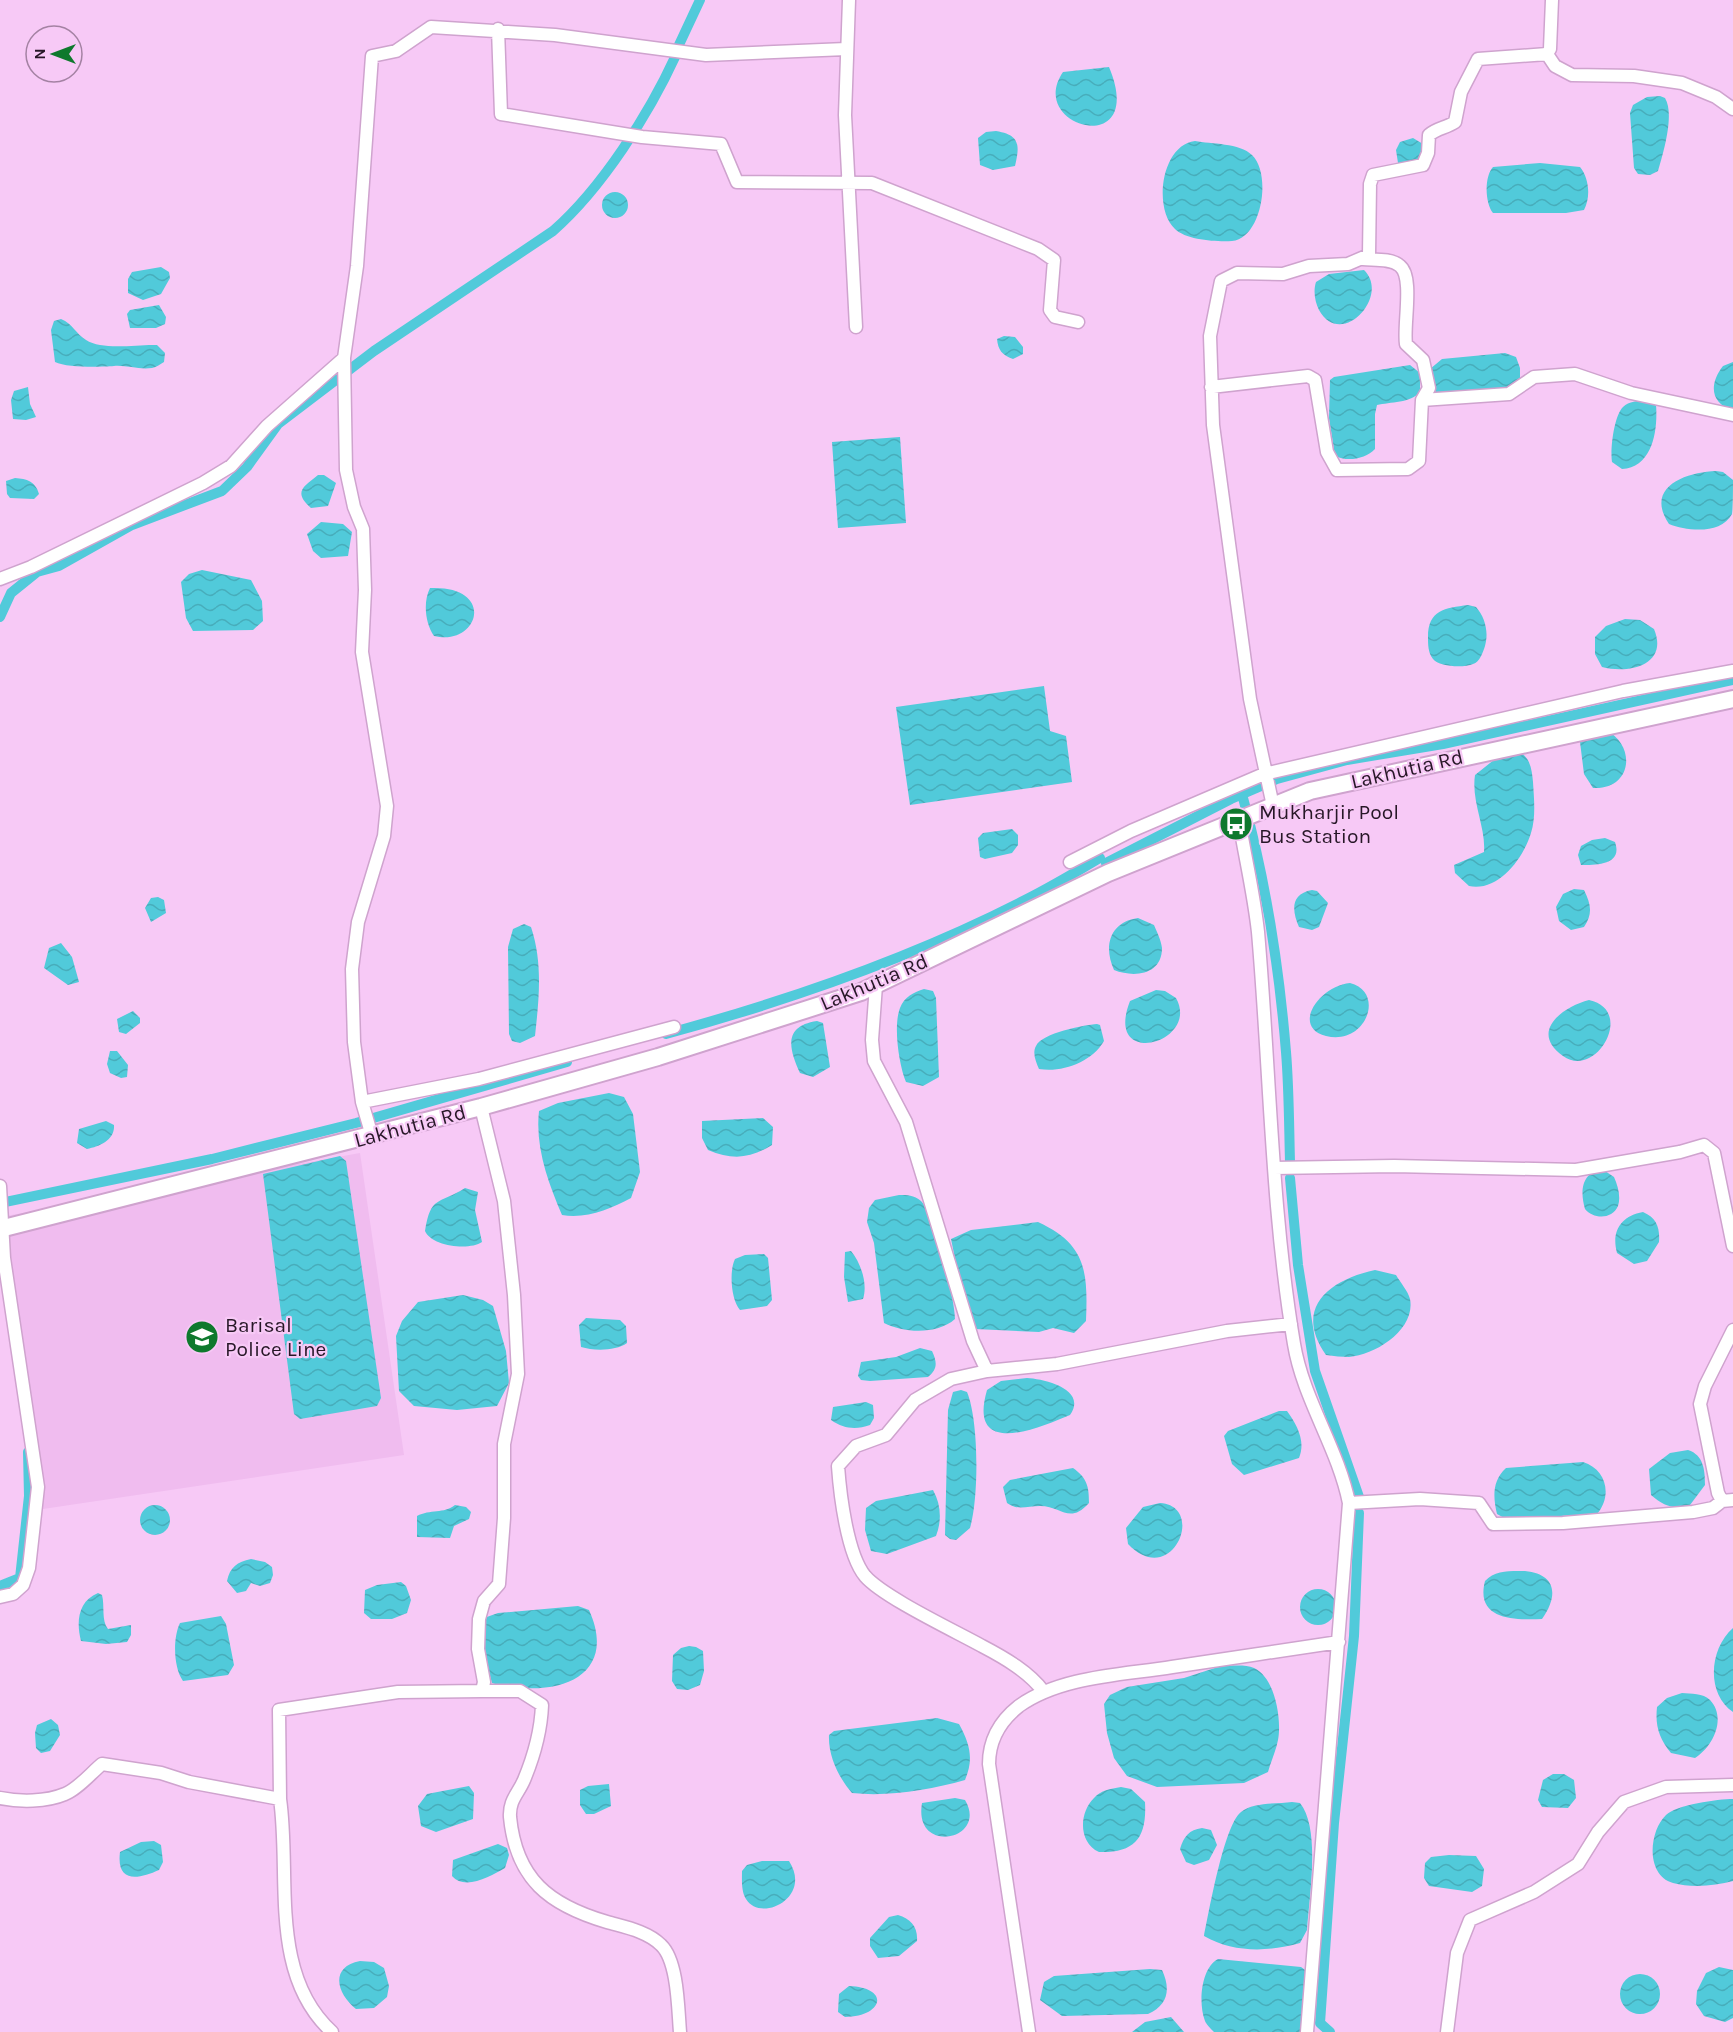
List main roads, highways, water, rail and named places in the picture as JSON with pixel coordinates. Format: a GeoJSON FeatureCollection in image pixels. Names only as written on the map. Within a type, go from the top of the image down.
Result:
{"type":"FeatureCollection","features":[{"type":"Feature","properties":{"kind":"water"},"geometry":{"type":"Polygon","coordinates":[[[1109,67],[1117,96],[1113,115],[1102,124],[1086,125],[1071,120],[1060,108],[1056,92],[1063,72],[1109,67]]]}},
{"type":"Feature","properties":{"kind":"water"},"geometry":{"type":"Polygon","coordinates":[[[1647,97],[1665,98],[1669,114],[1660,164],[1658,171],[1650,175],[1638,174],[1634,168],[1630,113],[1633,105],[1647,97]]]}},
{"type":"Feature","properties":{"kind":"water"},"geometry":{"type":"Polygon","coordinates":[[[996,131],[1014,138],[1018,147],[1015,166],[993,170],[980,165],[978,138],[986,132],[996,131]]]}},
{"type":"Feature","properties":{"kind":"water"},"geometry":{"type":"Polygon","coordinates":[[[1413,138],[1423,144],[1421,161],[1402,166],[1398,163],[1396,150],[1400,142],[1413,138]]]}},
{"type":"Feature","properties":{"kind":"water"},"geometry":{"type":"Polygon","coordinates":[[[1195,141],[1240,148],[1252,155],[1258,164],[1262,176],[1261,204],[1251,229],[1242,237],[1232,241],[1194,238],[1180,233],[1168,220],[1163,193],[1168,165],[1183,145],[1195,141]]]}},
{"type":"Feature","properties":{"kind":"water"},"geometry":{"type":"Polygon","coordinates":[[[1540,163],[1580,167],[1588,188],[1588,199],[1584,210],[1566,213],[1493,213],[1488,203],[1487,190],[1488,177],[1493,167],[1540,163]]]}},
{"type":"Feature","properties":{"kind":"water"},"geometry":{"type":"Polygon","coordinates":[[[615,192],[624,196],[628,205],[624,214],[615,218],[606,214],[602,205],[606,196],[615,192]]]}},
{"type":"Feature","properties":{"kind":"water"},"geometry":{"type":"Polygon","coordinates":[[[161,267],[169,272],[170,278],[161,294],[143,300],[128,293],[128,279],[132,272],[161,267]]]}},
{"type":"Feature","properties":{"kind":"water"},"geometry":{"type":"Polygon","coordinates":[[[1364,270],[1371,281],[1371,293],[1360,315],[1350,322],[1339,324],[1328,321],[1316,304],[1316,282],[1329,274],[1364,270]]]}},
{"type":"Feature","properties":{"kind":"water"},"geometry":{"type":"Polygon","coordinates":[[[159,305],[166,317],[165,324],[156,328],[130,328],[127,314],[130,310],[159,305]]]}},
{"type":"Feature","properties":{"kind":"water"},"geometry":{"type":"Polygon","coordinates":[[[61,319],[83,338],[93,343],[111,346],[157,345],[165,353],[164,362],[147,368],[76,366],[55,362],[51,330],[54,321],[61,319]]]}},
{"type":"Feature","properties":{"kind":"water"},"geometry":{"type":"Polygon","coordinates":[[[1004,336],[1015,337],[1023,347],[1023,354],[1013,359],[1003,354],[997,339],[1004,336]]]}},
{"type":"Feature","properties":{"kind":"water"},"geometry":{"type":"Polygon","coordinates":[[[1505,353],[1516,357],[1520,368],[1520,382],[1513,390],[1437,395],[1433,390],[1430,369],[1442,359],[1505,353]]]}},
{"type":"Feature","properties":{"kind":"water"},"geometry":{"type":"Polygon","coordinates":[[[1733,362],[1733,411],[1725,408],[1716,398],[1714,386],[1723,366],[1733,362]]]}},
{"type":"Feature","properties":{"kind":"water"},"geometry":{"type":"Polygon","coordinates":[[[1410,365],[1420,373],[1420,392],[1406,400],[1377,405],[1375,449],[1367,455],[1356,458],[1345,459],[1335,456],[1329,418],[1330,380],[1334,377],[1410,365]]]}},
{"type":"Feature","properties":{"kind":"water"},"geometry":{"type":"Polygon","coordinates":[[[28,387],[30,404],[36,417],[26,420],[13,419],[11,400],[14,391],[28,387]]]}},
{"type":"Feature","properties":{"kind":"water"},"geometry":{"type":"Polygon","coordinates":[[[1646,400],[1656,404],[1656,425],[1651,445],[1641,462],[1622,469],[1612,462],[1612,441],[1617,418],[1625,405],[1646,400]]]}},
{"type":"Feature","properties":{"kind":"water"},"geometry":{"type":"Polygon","coordinates":[[[900,437],[906,523],[838,528],[832,442],[900,437]]]}},
{"type":"Feature","properties":{"kind":"water"},"geometry":{"type":"Polygon","coordinates":[[[1716,471],[1723,472],[1733,480],[1732,514],[1727,521],[1703,530],[1669,524],[1663,511],[1662,500],[1665,491],[1681,478],[1716,471]]]}},
{"type":"Feature","properties":{"kind":"water"},"geometry":{"type":"Polygon","coordinates":[[[318,475],[324,475],[336,483],[328,506],[311,508],[301,494],[304,486],[318,475]]]}},
{"type":"Feature","properties":{"kind":"water"},"geometry":{"type":"Polygon","coordinates":[[[15,478],[30,482],[39,494],[34,499],[10,498],[7,494],[6,481],[15,478]]]}},
{"type":"Feature","properties":{"kind":"water"},"geometry":{"type":"Polygon","coordinates":[[[321,522],[343,524],[352,532],[348,556],[321,558],[313,551],[307,534],[321,522]]]}},
{"type":"Feature","properties":{"kind":"water"},"geometry":{"type":"Polygon","coordinates":[[[202,570],[251,580],[262,601],[263,621],[253,630],[193,631],[186,618],[181,582],[189,574],[202,570]]]}},
{"type":"Feature","properties":{"kind":"water"},"geometry":{"type":"Polygon","coordinates":[[[430,588],[451,590],[465,596],[473,605],[474,615],[470,625],[462,633],[449,637],[434,636],[426,612],[426,600],[430,588]]]}},
{"type":"Feature","properties":{"kind":"water"},"geometry":{"type":"Polygon","coordinates":[[[1468,605],[1476,607],[1485,625],[1487,635],[1481,656],[1475,663],[1464,666],[1436,662],[1431,657],[1429,648],[1428,637],[1431,621],[1445,609],[1468,605]]]}},
{"type":"Feature","properties":{"kind":"water"},"geometry":{"type":"Polygon","coordinates":[[[1625,619],[1640,620],[1654,629],[1657,641],[1656,651],[1651,659],[1634,668],[1602,667],[1595,654],[1595,637],[1606,626],[1625,619]]]}},
{"type":"Feature","properties":{"kind":"water"},"geometry":{"type":"Polygon","coordinates":[[[1044,686],[1050,731],[1066,736],[1072,782],[910,805],[896,707],[1044,686]]]}},
{"type":"Feature","properties":{"kind":"water"},"geometry":{"type":"Polygon","coordinates":[[[1606,730],[1623,746],[1626,766],[1616,782],[1606,787],[1593,788],[1584,774],[1580,742],[1585,737],[1606,730]]]}},
{"type":"Feature","properties":{"kind":"water"},"geometry":{"type":"Polygon","coordinates":[[[1521,753],[1529,762],[1533,782],[1534,821],[1531,833],[1522,853],[1508,872],[1490,884],[1480,887],[1469,886],[1455,873],[1454,865],[1484,852],[1483,833],[1475,795],[1475,775],[1495,759],[1521,753]]]}},
{"type":"Feature","properties":{"kind":"water"},"geometry":{"type":"Polygon","coordinates":[[[1012,829],[1018,835],[1018,845],[1012,853],[985,859],[980,857],[978,838],[983,833],[1012,829]]]}},
{"type":"Feature","properties":{"kind":"water"},"geometry":{"type":"Polygon","coordinates":[[[1605,838],[1615,842],[1616,850],[1612,859],[1601,864],[1581,865],[1578,855],[1581,846],[1592,840],[1605,838]]]}},
{"type":"Feature","properties":{"kind":"water"},"geometry":{"type":"Polygon","coordinates":[[[1574,889],[1584,890],[1590,913],[1584,927],[1571,930],[1559,921],[1556,907],[1563,894],[1574,889]]]}},
{"type":"Feature","properties":{"kind":"water"},"geometry":{"type":"Polygon","coordinates":[[[1312,890],[1317,891],[1328,903],[1319,927],[1312,930],[1299,927],[1294,909],[1296,899],[1312,890]]]}},
{"type":"Feature","properties":{"kind":"water"},"geometry":{"type":"Polygon","coordinates":[[[158,897],[164,900],[166,913],[151,922],[145,908],[151,898],[158,897]]]}},
{"type":"Feature","properties":{"kind":"water"},"geometry":{"type":"Polygon","coordinates":[[[1138,918],[1154,925],[1162,948],[1161,957],[1152,969],[1146,972],[1130,974],[1114,970],[1109,952],[1111,936],[1121,924],[1138,918]]]}},
{"type":"Feature","properties":{"kind":"water"},"geometry":{"type":"Polygon","coordinates":[[[524,924],[531,927],[535,941],[539,968],[539,995],[535,1036],[520,1043],[512,1041],[509,1034],[508,947],[513,929],[524,924]]]}},
{"type":"Feature","properties":{"kind":"water"},"geometry":{"type":"Polygon","coordinates":[[[61,943],[72,957],[79,982],[68,985],[44,968],[49,948],[61,943]]]}},
{"type":"Feature","properties":{"kind":"water"},"geometry":{"type":"Polygon","coordinates":[[[1350,983],[1361,988],[1367,996],[1369,1006],[1361,1026],[1352,1033],[1340,1037],[1326,1036],[1316,1031],[1311,1024],[1310,1016],[1313,1007],[1328,991],[1350,983]]]}},
{"type":"Feature","properties":{"kind":"water"},"geometry":{"type":"Polygon","coordinates":[[[924,989],[933,991],[936,998],[939,1077],[923,1086],[906,1082],[899,1056],[897,1025],[900,1008],[904,1001],[913,993],[924,989]]]}},
{"type":"Feature","properties":{"kind":"water"},"geometry":{"type":"Polygon","coordinates":[[[1156,990],[1165,991],[1176,998],[1180,1014],[1176,1027],[1165,1037],[1152,1042],[1139,1042],[1129,1036],[1125,1023],[1130,1001],[1156,990]]]}},
{"type":"Feature","properties":{"kind":"water"},"geometry":{"type":"Polygon","coordinates":[[[1589,1000],[1603,1006],[1609,1016],[1610,1028],[1606,1041],[1598,1051],[1588,1059],[1576,1061],[1563,1056],[1553,1047],[1549,1038],[1549,1030],[1560,1014],[1589,1000]]]}},
{"type":"Feature","properties":{"kind":"water"},"geometry":{"type":"Polygon","coordinates":[[[133,1011],[140,1018],[140,1023],[126,1034],[119,1032],[117,1019],[133,1011]]]}},
{"type":"Feature","properties":{"kind":"water"},"geometry":{"type":"Polygon","coordinates":[[[817,1021],[823,1023],[830,1067],[813,1077],[800,1073],[791,1046],[794,1033],[799,1028],[817,1021]]]}},
{"type":"Feature","properties":{"kind":"water"},"geometry":{"type":"Polygon","coordinates":[[[1100,1025],[1104,1041],[1092,1055],[1067,1067],[1039,1069],[1034,1052],[1040,1041],[1064,1031],[1100,1025]]]}},
{"type":"Feature","properties":{"kind":"water"},"geometry":{"type":"Polygon","coordinates":[[[110,1051],[117,1051],[128,1065],[127,1077],[121,1078],[110,1073],[107,1064],[110,1051]]]}},
{"type":"Feature","properties":{"kind":"water"},"geometry":{"type":"Polygon","coordinates":[[[609,1093],[624,1097],[633,1114],[640,1172],[631,1198],[589,1214],[562,1215],[541,1151],[539,1111],[558,1103],[609,1093]]]}},
{"type":"Feature","properties":{"kind":"water"},"geometry":{"type":"Polygon","coordinates":[[[763,1118],[773,1127],[772,1145],[756,1153],[733,1157],[717,1153],[708,1150],[702,1138],[702,1121],[763,1118]]]}},
{"type":"Feature","properties":{"kind":"water"},"geometry":{"type":"Polygon","coordinates":[[[106,1121],[114,1125],[114,1130],[106,1142],[87,1149],[77,1143],[79,1129],[106,1121]]]}},
{"type":"Feature","properties":{"kind":"water"},"geometry":{"type":"Polygon","coordinates":[[[340,1156],[346,1161],[381,1398],[377,1406],[300,1419],[294,1414],[263,1174],[340,1156]]]}},
{"type":"Feature","properties":{"kind":"water"},"geometry":{"type":"Polygon","coordinates":[[[1602,1169],[1614,1177],[1619,1199],[1615,1211],[1607,1216],[1597,1216],[1585,1209],[1583,1190],[1586,1179],[1595,1171],[1602,1169]]]}},
{"type":"Feature","properties":{"kind":"water"},"geometry":{"type":"Polygon","coordinates":[[[465,1188],[478,1192],[475,1210],[482,1242],[476,1245],[451,1246],[435,1240],[425,1231],[430,1211],[437,1202],[465,1188]]]}},
{"type":"Feature","properties":{"kind":"water"},"geometry":{"type":"Polygon","coordinates":[[[899,1195],[913,1196],[921,1201],[932,1222],[948,1276],[955,1319],[939,1328],[920,1331],[901,1329],[884,1323],[874,1243],[867,1222],[869,1208],[875,1200],[899,1195]]]}},
{"type":"Feature","properties":{"kind":"water"},"geometry":{"type":"Polygon","coordinates":[[[1643,1212],[1652,1217],[1657,1224],[1659,1242],[1647,1261],[1634,1264],[1617,1253],[1615,1238],[1624,1221],[1643,1212]]]}},
{"type":"Feature","properties":{"kind":"water"},"geometry":{"type":"Polygon","coordinates":[[[1038,1222],[1066,1240],[1081,1261],[1086,1288],[1086,1321],[1074,1333],[1053,1328],[1039,1332],[975,1329],[965,1307],[951,1239],[971,1230],[1038,1222]]]}},
{"type":"Feature","properties":{"kind":"water"},"geometry":{"type":"Polygon","coordinates":[[[851,1251],[858,1261],[865,1287],[863,1299],[848,1302],[844,1277],[845,1252],[851,1251]]]}},
{"type":"Feature","properties":{"kind":"water"},"geometry":{"type":"Polygon","coordinates":[[[764,1254],[768,1258],[772,1300],[767,1306],[740,1310],[732,1285],[735,1259],[745,1255],[764,1254]]]}},
{"type":"Feature","properties":{"kind":"water"},"geometry":{"type":"Polygon","coordinates":[[[1375,1270],[1396,1275],[1406,1290],[1410,1299],[1407,1320],[1392,1338],[1371,1351],[1349,1357],[1326,1355],[1317,1338],[1313,1323],[1315,1310],[1321,1299],[1343,1281],[1375,1270]]]}},
{"type":"Feature","properties":{"kind":"water"},"geometry":{"type":"Polygon","coordinates":[[[463,1295],[483,1300],[493,1306],[506,1351],[509,1383],[497,1406],[457,1410],[414,1406],[399,1391],[396,1336],[402,1321],[418,1302],[463,1295]]]}},
{"type":"Feature","properties":{"kind":"water"},"geometry":{"type":"Polygon","coordinates":[[[586,1318],[620,1320],[626,1326],[627,1343],[605,1350],[581,1347],[579,1325],[586,1318]]]}},
{"type":"Feature","properties":{"kind":"water"},"geometry":{"type":"Polygon","coordinates":[[[920,1348],[932,1351],[935,1359],[935,1368],[928,1377],[870,1381],[861,1380],[858,1376],[861,1362],[896,1357],[920,1348]]]}},
{"type":"Feature","properties":{"kind":"water"},"geometry":{"type":"Polygon","coordinates":[[[1027,1378],[1053,1383],[1069,1392],[1074,1406],[1070,1415],[1025,1431],[996,1432],[987,1425],[984,1411],[987,1390],[1001,1381],[1027,1378]]]}},
{"type":"Feature","properties":{"kind":"water"},"geometry":{"type":"Polygon","coordinates":[[[961,1390],[967,1392],[974,1421],[976,1479],[970,1528],[956,1540],[945,1535],[948,1410],[953,1392],[961,1390]]]}},
{"type":"Feature","properties":{"kind":"water"},"geometry":{"type":"Polygon","coordinates":[[[866,1402],[873,1405],[874,1418],[870,1425],[850,1428],[831,1420],[833,1407],[866,1402]]]}},
{"type":"Feature","properties":{"kind":"water"},"geometry":{"type":"Polygon","coordinates":[[[1279,1411],[1287,1411],[1297,1428],[1301,1439],[1299,1458],[1244,1475],[1232,1464],[1224,1436],[1228,1431],[1279,1411]]]}},
{"type":"Feature","properties":{"kind":"water"},"geometry":{"type":"Polygon","coordinates":[[[1688,1450],[1700,1460],[1704,1469],[1705,1485],[1690,1505],[1674,1507],[1660,1502],[1651,1495],[1649,1469],[1670,1453],[1688,1450]]]}},
{"type":"Feature","properties":{"kind":"water"},"geometry":{"type":"Polygon","coordinates":[[[1583,1462],[1597,1470],[1605,1483],[1605,1499],[1597,1514],[1506,1519],[1497,1514],[1496,1484],[1506,1468],[1583,1462]]]}},
{"type":"Feature","properties":{"kind":"water"},"geometry":{"type":"Polygon","coordinates":[[[1073,1468],[1084,1479],[1089,1497],[1089,1503],[1076,1513],[1065,1513],[1040,1506],[1019,1507],[1007,1503],[1003,1487],[1010,1480],[1073,1468]]]}},
{"type":"Feature","properties":{"kind":"water"},"geometry":{"type":"Polygon","coordinates":[[[933,1490],[940,1513],[936,1536],[887,1554],[871,1551],[865,1530],[866,1508],[876,1501],[933,1490]]]}},
{"type":"Feature","properties":{"kind":"water"},"geometry":{"type":"Polygon","coordinates":[[[1160,1503],[1174,1508],[1181,1517],[1182,1529],[1178,1542],[1170,1552],[1158,1557],[1144,1556],[1128,1544],[1126,1528],[1143,1507],[1160,1503]]]}},
{"type":"Feature","properties":{"kind":"water"},"geometry":{"type":"Polygon","coordinates":[[[155,1505],[166,1509],[170,1520],[166,1531],[155,1535],[144,1531],[140,1520],[144,1509],[155,1505]]]}},
{"type":"Feature","properties":{"kind":"water"},"geometry":{"type":"Polygon","coordinates":[[[455,1505],[466,1507],[471,1512],[469,1519],[454,1526],[450,1538],[417,1537],[417,1516],[446,1510],[455,1505]]]}},
{"type":"Feature","properties":{"kind":"water"},"geometry":{"type":"Polygon","coordinates":[[[251,1559],[265,1562],[272,1567],[273,1575],[270,1583],[260,1586],[251,1583],[246,1591],[237,1593],[227,1581],[228,1576],[235,1566],[251,1559]]]}},
{"type":"Feature","properties":{"kind":"water"},"geometry":{"type":"Polygon","coordinates":[[[1525,1571],[1543,1576],[1552,1587],[1551,1602],[1542,1619],[1509,1618],[1491,1610],[1483,1594],[1485,1581],[1498,1573],[1525,1571]]]}},
{"type":"Feature","properties":{"kind":"water"},"geometry":{"type":"Polygon","coordinates":[[[401,1582],[406,1586],[411,1600],[407,1613],[392,1619],[371,1619],[364,1613],[365,1590],[377,1585],[401,1582]]]}},
{"type":"Feature","properties":{"kind":"water"},"geometry":{"type":"Polygon","coordinates":[[[1318,1589],[1331,1594],[1336,1607],[1331,1620],[1318,1625],[1305,1620],[1300,1607],[1305,1594],[1318,1589]]]}},
{"type":"Feature","properties":{"kind":"water"},"geometry":{"type":"Polygon","coordinates":[[[98,1593],[102,1595],[108,1629],[131,1625],[131,1635],[127,1642],[106,1644],[81,1641],[80,1613],[86,1601],[98,1593]]]}},
{"type":"Feature","properties":{"kind":"water"},"geometry":{"type":"Polygon","coordinates":[[[578,1606],[589,1610],[596,1629],[597,1646],[593,1660],[585,1671],[560,1685],[543,1688],[512,1687],[492,1683],[481,1644],[484,1618],[498,1613],[578,1606]]]}},
{"type":"Feature","properties":{"kind":"water"},"geometry":{"type":"Polygon","coordinates":[[[221,1616],[226,1624],[234,1665],[228,1675],[183,1681],[177,1668],[175,1652],[180,1623],[221,1616]]]}},
{"type":"Feature","properties":{"kind":"water"},"geometry":{"type":"Polygon","coordinates":[[[1733,1628],[1733,1712],[1718,1694],[1714,1671],[1719,1647],[1733,1628]]]}},
{"type":"Feature","properties":{"kind":"water"},"geometry":{"type":"Polygon","coordinates":[[[689,1646],[703,1651],[704,1671],[700,1685],[688,1690],[677,1689],[672,1681],[673,1655],[681,1648],[689,1646]]]}},
{"type":"Feature","properties":{"kind":"water"},"geometry":{"type":"Polygon","coordinates":[[[1221,1666],[1254,1668],[1267,1680],[1272,1689],[1278,1711],[1279,1732],[1268,1772],[1244,1783],[1157,1787],[1127,1776],[1114,1758],[1107,1733],[1104,1704],[1110,1695],[1127,1687],[1184,1678],[1221,1666]]]}},
{"type":"Feature","properties":{"kind":"water"},"geometry":{"type":"Polygon","coordinates":[[[1682,1693],[1704,1696],[1715,1707],[1717,1715],[1716,1732],[1712,1740],[1695,1758],[1671,1753],[1663,1742],[1657,1726],[1657,1707],[1667,1698],[1682,1693]]]}},
{"type":"Feature","properties":{"kind":"water"},"geometry":{"type":"Polygon","coordinates":[[[937,1718],[959,1724],[963,1731],[970,1752],[965,1780],[909,1792],[852,1793],[835,1766],[830,1751],[829,1735],[834,1731],[937,1718]]]}},
{"type":"Feature","properties":{"kind":"water"},"geometry":{"type":"Polygon","coordinates":[[[51,1719],[58,1725],[60,1735],[50,1751],[41,1753],[36,1748],[37,1725],[51,1719]]]}},
{"type":"Feature","properties":{"kind":"water"},"geometry":{"type":"Polygon","coordinates":[[[1553,1774],[1564,1774],[1574,1780],[1576,1798],[1568,1808],[1542,1807],[1538,1800],[1543,1780],[1553,1774]]]}},
{"type":"Feature","properties":{"kind":"water"},"geometry":{"type":"Polygon","coordinates":[[[609,1784],[611,1806],[594,1814],[586,1814],[580,1805],[580,1790],[588,1786],[609,1784]]]}},
{"type":"Feature","properties":{"kind":"water"},"geometry":{"type":"Polygon","coordinates":[[[469,1786],[474,1793],[473,1819],[436,1832],[421,1826],[418,1806],[427,1794],[469,1786]]]}},
{"type":"Feature","properties":{"kind":"water"},"geometry":{"type":"Polygon","coordinates":[[[1121,1787],[1131,1789],[1145,1802],[1144,1825],[1141,1834],[1136,1841],[1122,1850],[1099,1852],[1087,1841],[1083,1819],[1094,1798],[1106,1790],[1121,1787]]]}},
{"type":"Feature","properties":{"kind":"water"},"geometry":{"type":"Polygon","coordinates":[[[955,1798],[965,1800],[970,1814],[967,1825],[960,1833],[949,1836],[938,1836],[928,1831],[922,1820],[922,1803],[955,1798]]]}},
{"type":"Feature","properties":{"kind":"water"},"geometry":{"type":"Polygon","coordinates":[[[1733,1799],[1733,1881],[1695,1886],[1680,1885],[1664,1878],[1654,1862],[1653,1841],[1660,1822],[1666,1815],[1679,1808],[1708,1801],[1733,1799]]]}},
{"type":"Feature","properties":{"kind":"water"},"geometry":{"type":"Polygon","coordinates":[[[1300,1803],[1306,1815],[1312,1846],[1307,1930],[1300,1943],[1276,1948],[1251,1949],[1227,1946],[1204,1936],[1223,1851],[1235,1820],[1241,1812],[1252,1806],[1300,1803]]]}},
{"type":"Feature","properties":{"kind":"water"},"geometry":{"type":"Polygon","coordinates":[[[1202,1828],[1211,1830],[1217,1845],[1209,1860],[1194,1865],[1186,1862],[1180,1849],[1188,1834],[1202,1828]]]}},
{"type":"Feature","properties":{"kind":"water"},"geometry":{"type":"Polygon","coordinates":[[[154,1841],[161,1845],[163,1862],[159,1870],[137,1877],[125,1874],[120,1862],[120,1852],[141,1842],[154,1841]]]}},
{"type":"Feature","properties":{"kind":"water"},"geometry":{"type":"Polygon","coordinates":[[[498,1844],[507,1848],[509,1855],[505,1868],[478,1881],[464,1882],[452,1876],[453,1860],[498,1844]]]}},
{"type":"Feature","properties":{"kind":"water"},"geometry":{"type":"Polygon","coordinates":[[[1476,1856],[1484,1869],[1482,1886],[1472,1892],[1429,1886],[1424,1878],[1425,1863],[1431,1857],[1476,1856]]]}},
{"type":"Feature","properties":{"kind":"water"},"geometry":{"type":"Polygon","coordinates":[[[762,1861],[789,1861],[795,1874],[790,1896],[782,1903],[772,1907],[753,1906],[744,1896],[742,1871],[747,1865],[762,1861]]]}},
{"type":"Feature","properties":{"kind":"water"},"geometry":{"type":"Polygon","coordinates":[[[898,1915],[913,1924],[917,1941],[899,1956],[878,1958],[870,1946],[870,1938],[889,1917],[898,1915]]]}},
{"type":"Feature","properties":{"kind":"water"},"geometry":{"type":"Polygon","coordinates":[[[1218,1959],[1301,1967],[1308,1972],[1304,2032],[1214,2032],[1207,2025],[1203,2014],[1202,1987],[1208,1970],[1218,1959]]]}},
{"type":"Feature","properties":{"kind":"water"},"geometry":{"type":"Polygon","coordinates":[[[360,1961],[374,1962],[384,1968],[389,1986],[387,1997],[374,2008],[356,2009],[349,2003],[341,1989],[340,1975],[344,1969],[360,1961]]]}},
{"type":"Feature","properties":{"kind":"water"},"geometry":{"type":"Polygon","coordinates":[[[1719,1967],[1733,1970],[1733,2018],[1725,2022],[1704,2016],[1696,2004],[1697,1991],[1706,1973],[1719,1967]]]}},
{"type":"Feature","properties":{"kind":"water"},"geometry":{"type":"Polygon","coordinates":[[[1162,1970],[1167,1990],[1164,2001],[1148,2014],[1062,2016],[1040,2000],[1044,1982],[1054,1976],[1162,1970]]]}},
{"type":"Feature","properties":{"kind":"water"},"geometry":{"type":"Polygon","coordinates":[[[1640,1974],[1654,1980],[1660,1994],[1654,2008],[1640,2014],[1626,2008],[1620,1994],[1626,1980],[1640,1974]]]}},
{"type":"Feature","properties":{"kind":"water"},"geometry":{"type":"Polygon","coordinates":[[[849,1986],[872,1992],[877,2002],[874,2008],[858,2016],[845,2017],[838,2012],[839,1994],[849,1986]]]}},
{"type":"Feature","properties":{"kind":"water"},"geometry":{"type":"Polygon","coordinates":[[[1171,2017],[1184,2032],[1132,2032],[1145,2022],[1171,2017]]]}},
{"type":"Feature","properties":{"kind":"waterway"},"geometry":{"type":"LineString","coordinates":[[678,47],[700,0]]}},
{"type":"Feature","properties":{"kind":"waterway"},"geometry":{"type":"LineString","coordinates":[[0,617],[11,593],[37,572],[59,566],[132,525],[222,491],[247,467],[278,424],[374,351],[553,231],[589,194],[623,149],[676,55]]}},
{"type":"Feature","properties":{"kind":"waterway"},"geometry":{"type":"LineString","coordinates":[[1106,863],[1231,799],[1277,779],[1347,760],[1443,744],[1733,680]]}},
{"type":"Feature","properties":{"kind":"waterway"},"geometry":{"type":"LineString","coordinates":[[1242,794],[1264,889],[1279,987],[1287,1066],[1290,1162]]}},
{"type":"Feature","properties":{"kind":"waterway"},"geometry":{"type":"LineString","coordinates":[[666,1034],[802,993],[891,960],[979,923],[1100,858]]}},
{"type":"Feature","properties":{"kind":"waterway"},"geometry":{"type":"LineString","coordinates":[[0,1203],[212,1159],[356,1123],[567,1062]]}},
{"type":"Feature","properties":{"kind":"waterway"},"geometry":{"type":"LineString","coordinates":[[1290,1178],[1298,1265],[1315,1371],[1359,1497]]}},
{"type":"Feature","properties":{"kind":"waterway"},"geometry":{"type":"LineString","coordinates":[[0,1586],[20,1578],[29,1496],[28,1452]]}},
{"type":"Feature","properties":{"kind":"waterway"},"geometry":{"type":"LineString","coordinates":[[1330,2032],[1320,2023],[1334,1823],[1354,1636],[1359,1513]]}},
{"type":"Feature","properties":{"kind":"place","name":"Mukharjir Pool Bus Station"},"geometry":{"type":"Point","coordinates":[1236,824]}},
{"type":"Feature","properties":{"kind":"place","name":"Barisal Police Line"},"geometry":{"type":"Point","coordinates":[202,1337]}}]}
